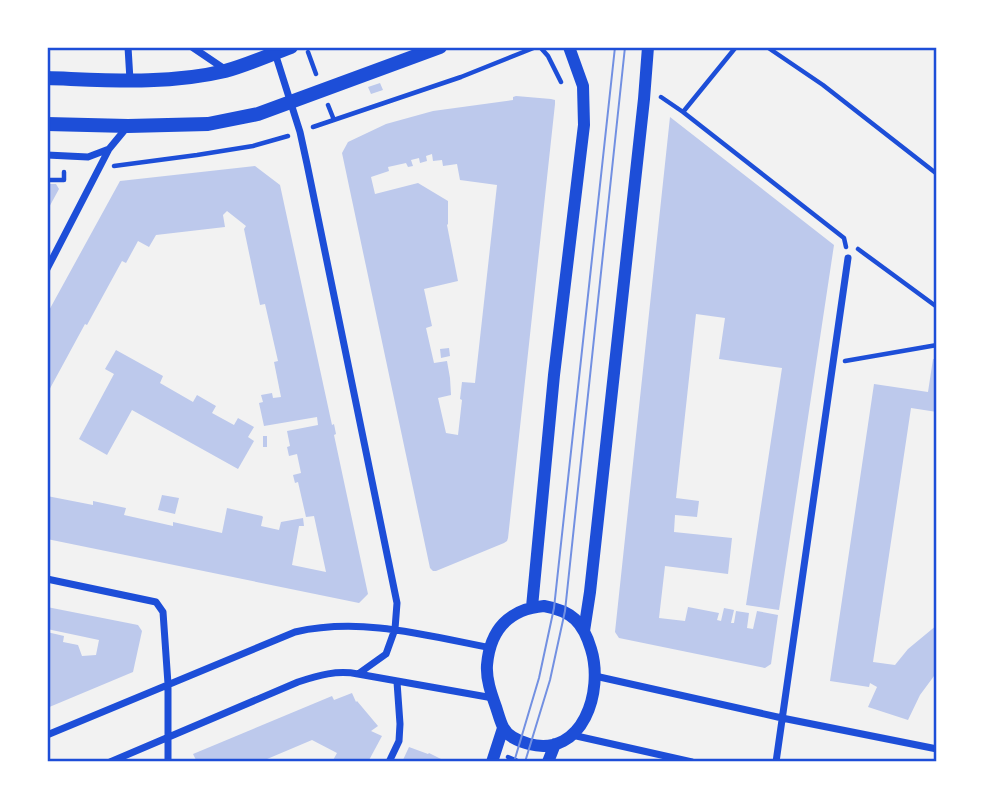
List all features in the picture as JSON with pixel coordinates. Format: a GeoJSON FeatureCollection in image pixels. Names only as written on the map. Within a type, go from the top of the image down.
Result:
{"type":"FeatureCollection","features":[{"type":"Feature","properties":{"kind":"main road"},"geometry":{"type":"LineString","coordinates":[[47,78],[187,78],[226,70],[291,47]]}},
{"type":"Feature","properties":{"kind":"main road"},"geometry":{"type":"LineString","coordinates":[[47,124],[208,124],[258,114],[440,47]]}},
{"type":"Feature","properties":{"kind":"street"},"geometry":{"type":"LineString","coordinates":[[128,47],[130,80]]}},
{"type":"Feature","properties":{"kind":"street"},"geometry":{"type":"LineString","coordinates":[[192,47],[226,70]]}},
{"type":"Feature","properties":{"kind":"street"},"geometry":{"type":"LineString","coordinates":[[532,607],[554,375],[584,125],[583,86],[569,47]]}},
{"type":"Feature","properties":{"kind":"street"},"geometry":{"type":"LineString","coordinates":[[584,631],[648,47]]}},
{"type":"Feature","properties":{"kind":"street"},"geometry":{"type":"LineString","coordinates":[[275,53],[300,132],[397,603],[395,629],[386,654],[358,674]]}},
{"type":"Feature","properties":{"kind":"street"},"geometry":{"type":"LineString","coordinates":[[47,269],[109,149],[128,126]]}},
{"type":"Feature","properties":{"kind":"street"},"geometry":{"type":"LineString","coordinates":[[47,155],[88,157],[109,149]]}},
{"type":"Feature","properties":{"kind":"street"},"geometry":{"type":"LineString","coordinates":[[776,762],[848,258]]}},
{"type":"Feature","properties":{"kind":"street"},"geometry":{"type":"LineString","coordinates":[[47,579],[156,602],[163,612],[168,684],[168,762]]}},
{"type":"Feature","properties":{"kind":"street"},"geometry":{"type":"LineString","coordinates":[[544,606],[565,611],[584,631],[594,659],[595,690],[590,710],[579,727],[572,735],[555,744],[540,746],[521,742],[511,736],[503,728],[487,671],[494,638],[519,611],[544,606]]}},
{"type":"Feature","properties":{"kind":"street"},"geometry":{"type":"LineString","coordinates":[[47,736],[295,632],[313,628],[344,625],[395,629],[491,648]]}},
{"type":"Feature","properties":{"kind":"street"},"geometry":{"type":"LineString","coordinates":[[110,762],[298,682],[327,673],[348,672],[493,698]]}},
{"type":"Feature","properties":{"kind":"street"},"geometry":{"type":"LineString","coordinates":[[595,676],[937,749]]}},
{"type":"Feature","properties":{"kind":"street"},"geometry":{"type":"LineString","coordinates":[[389,762],[399,741],[397,682]]}},
{"type":"Feature","properties":{"kind":"street"},"geometry":{"type":"LineString","coordinates":[[492,762],[503,728]]}},
{"type":"Feature","properties":{"kind":"street"},"geometry":{"type":"LineString","coordinates":[[572,735],[692,762]]}},
{"type":"Feature","properties":{"kind":"street"},"geometry":{"type":"LineString","coordinates":[[548,762],[555,744]]}},
{"type":"Feature","properties":{"kind":"path"},"geometry":{"type":"LineString","coordinates":[[99,169],[253,146],[461,77],[536,47]]}},
{"type":"Feature","properties":{"kind":"path"},"geometry":{"type":"LineString","coordinates":[[683,112],[736,47]]}},
{"type":"Feature","properties":{"kind":"path"},"geometry":{"type":"LineString","coordinates":[[767,47],[823,85],[937,174]]}},
{"type":"Feature","properties":{"kind":"path"},"geometry":{"type":"LineString","coordinates":[[644,99],[660,97],[683,112],[937,307]]}},
{"type":"Feature","properties":{"kind":"path"},"geometry":{"type":"LineString","coordinates":[[47,180],[64,180],[64,172]]}},
{"type":"Feature","properties":{"kind":"path"},"geometry":{"type":"LineString","coordinates":[[844,238],[848,258]]}},
{"type":"Feature","properties":{"kind":"path"},"geometry":{"type":"LineString","coordinates":[[832,363],[937,345]]}},
{"type":"Feature","properties":{"kind":"building"},"geometry":{"type":"Polygon","coordinates":[[[380,83],[383,90],[371,94],[368,87],[380,83]]]}},
{"type":"Feature","properties":{"kind":"building"},"geometry":{"type":"Polygon","coordinates":[[[513,97],[551,99],[555,100],[555,104],[508,538],[504,543],[433,571],[430,568],[342,153],[348,142],[386,124],[433,111],[513,100],[513,97]],[[432,154],[426,156],[427,161],[420,163],[419,158],[411,160],[413,166],[408,167],[406,163],[388,167],[389,171],[371,177],[375,194],[418,183],[448,201],[447,225],[458,281],[424,289],[432,326],[426,328],[434,363],[447,361],[450,378],[451,395],[438,398],[446,433],[458,435],[462,382],[475,383],[497,185],[460,180],[457,164],[443,166],[442,160],[433,161],[432,154]]]}},
{"type":"Feature","properties":{"kind":"building"},"geometry":{"type":"Polygon","coordinates":[[[670,117],[834,245],[779,610],[746,605],[782,368],[719,359],[725,318],[696,314],[676,498],[699,501],[697,517],[675,515],[674,532],[732,538],[728,574],[665,566],[659,618],[685,621],[688,607],[719,613],[717,620],[721,621],[724,608],[734,610],[731,623],[734,623],[736,611],[749,613],[747,628],[753,629],[757,611],[778,615],[771,664],[765,668],[619,638],[615,632],[670,117]]]}},
{"type":"Feature","properties":{"kind":"building"},"geometry":{"type":"Polygon","coordinates":[[[255,166],[280,185],[332,425],[334,424],[334,435],[368,594],[359,603],[47,539],[47,496],[93,505],[93,501],[126,508],[124,515],[222,533],[227,508],[262,516],[261,526],[279,530],[281,522],[303,518],[304,526],[299,526],[292,565],[326,572],[314,516],[306,517],[298,482],[295,483],[293,475],[301,473],[297,454],[289,456],[287,447],[290,446],[287,431],[318,425],[317,417],[264,426],[259,403],[263,402],[261,395],[272,393],[273,398],[281,397],[274,362],[278,361],[265,304],[260,305],[244,229],[246,226],[227,211],[223,215],[225,227],[156,235],[149,247],[138,241],[126,263],[122,261],[47,394],[47,314],[120,181],[255,166]]]}},
{"type":"Feature","properties":{"kind":"building"},"geometry":{"type":"Polygon","coordinates":[[[47,184],[56,184],[59,189],[47,211],[47,184]]]}},
{"type":"Feature","properties":{"kind":"building"},"geometry":{"type":"Polygon","coordinates":[[[449,348],[450,356],[441,358],[440,349],[449,348]]]}},
{"type":"Feature","properties":{"kind":"building"},"geometry":{"type":"Polygon","coordinates":[[[116,350],[163,376],[160,383],[193,402],[197,395],[216,406],[212,413],[234,425],[238,418],[254,427],[248,437],[254,441],[238,469],[132,410],[107,455],[79,439],[114,374],[105,369],[116,350]]]}},
{"type":"Feature","properties":{"kind":"building"},"geometry":{"type":"Polygon","coordinates":[[[933,359],[937,359],[937,412],[911,408],[873,662],[895,665],[908,649],[937,625],[937,672],[920,695],[908,720],[868,707],[877,687],[870,683],[869,687],[830,681],[874,384],[928,392],[933,359]]]}},
{"type":"Feature","properties":{"kind":"building"},"geometry":{"type":"Polygon","coordinates":[[[263,436],[267,436],[267,447],[263,447],[263,436]]]}},
{"type":"Feature","properties":{"kind":"building"},"geometry":{"type":"Polygon","coordinates":[[[162,495],[179,498],[175,514],[158,510],[162,495]]]}},
{"type":"Feature","properties":{"kind":"building"},"geometry":{"type":"Polygon","coordinates":[[[47,607],[138,625],[142,631],[133,672],[47,708],[47,632],[64,636],[63,642],[78,645],[82,656],[96,655],[99,640],[47,629],[47,607]]]}},
{"type":"Feature","properties":{"kind":"building"},"geometry":{"type":"Polygon","coordinates":[[[352,693],[356,702],[378,726],[371,731],[382,736],[368,762],[332,762],[337,753],[312,740],[260,762],[197,762],[193,754],[332,696],[334,700],[352,693]]]}},
{"type":"Feature","properties":{"kind":"building"},"geometry":{"type":"Polygon","coordinates":[[[409,747],[429,753],[447,762],[402,762],[409,747]]]}},
{"type":"Feature","properties":{"kind":"tram line"},"geometry":{"type":"LineString","coordinates":[[514,762],[539,678],[554,608],[615,47]]}},
{"type":"Feature","properties":{"kind":"tram line"},"geometry":{"type":"LineString","coordinates":[[525,762],[550,680],[565,611],[625,47]]}}]}
